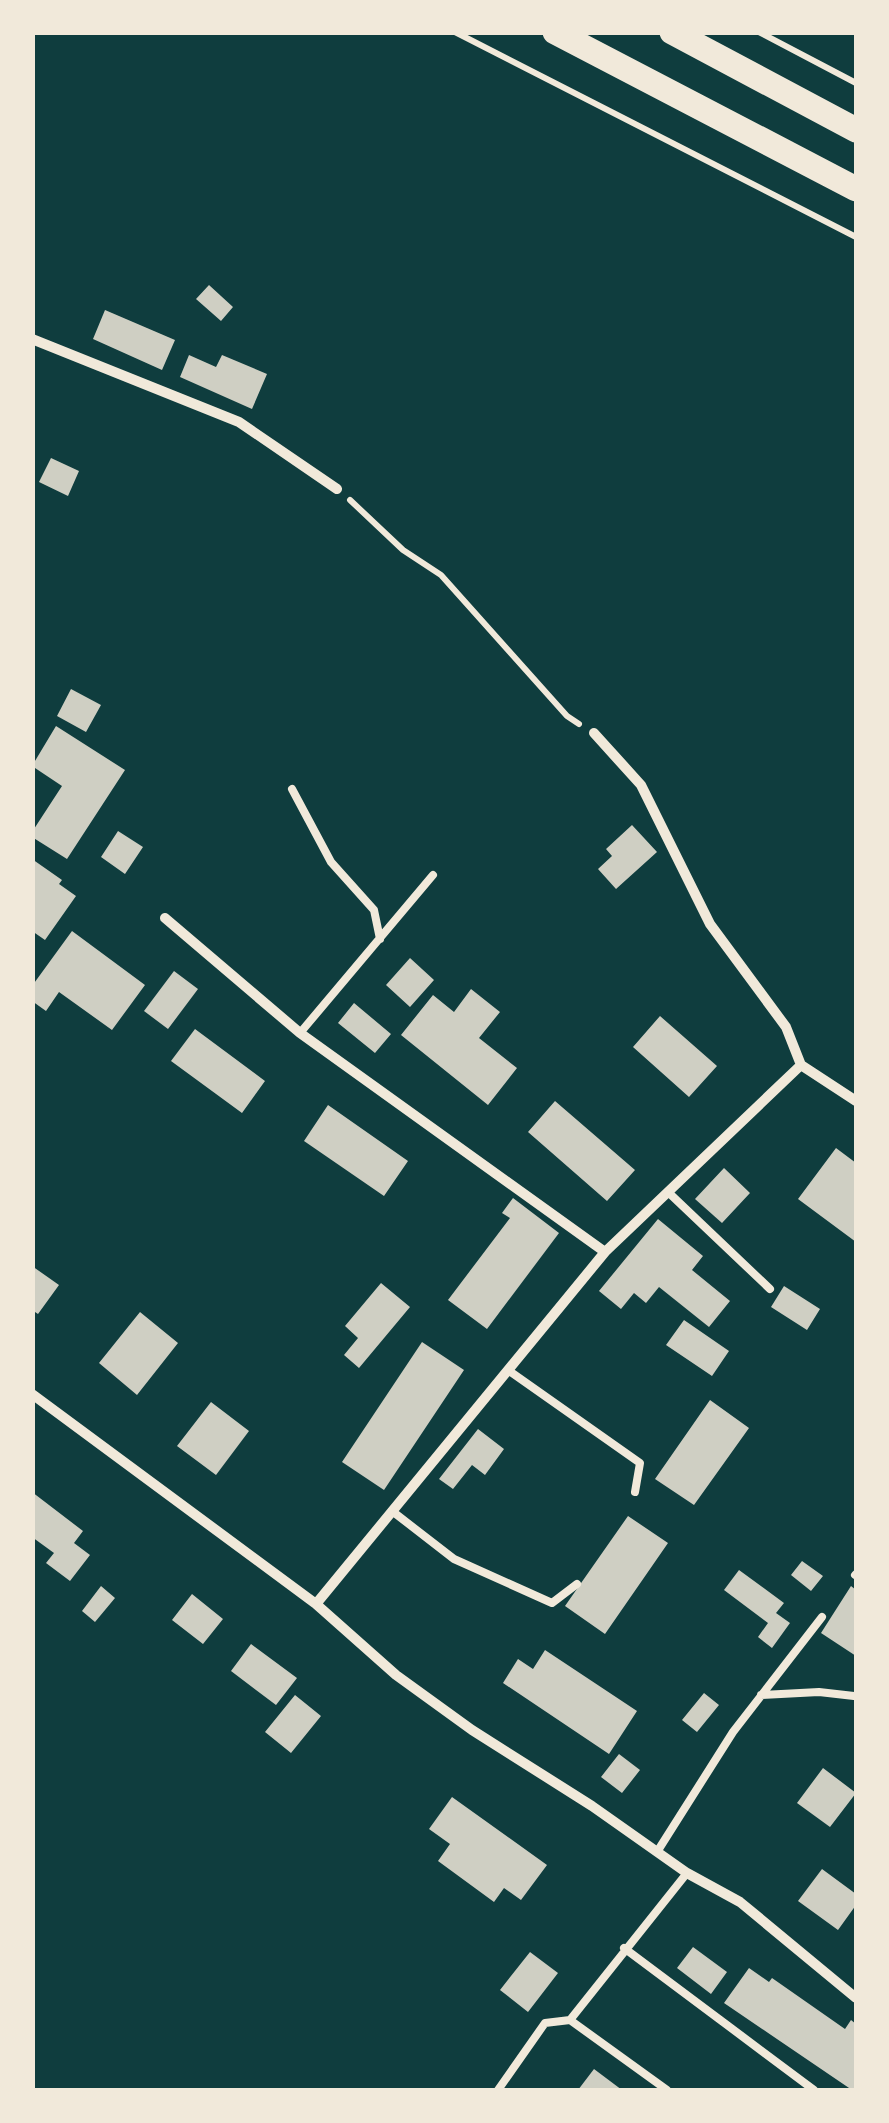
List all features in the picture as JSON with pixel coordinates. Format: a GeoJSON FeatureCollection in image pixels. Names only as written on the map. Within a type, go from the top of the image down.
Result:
{"type":"FeatureCollection","features":[{"type":"Feature","properties":{"kind":"main road"},"geometry":{"type":"LineString","coordinates":[[555,32],[856,189]]}},
{"type":"Feature","properties":{"kind":"main road"},"geometry":{"type":"LineString","coordinates":[[672,32],[856,130]]}},
{"type":"Feature","properties":{"kind":"street"},"geometry":{"type":"LineString","coordinates":[[32,339],[239,422],[337,489]]}},
{"type":"Feature","properties":{"kind":"street"},"geometry":{"type":"LineString","coordinates":[[594,733],[641,786],[710,924],[786,1027],[801,1065],[856,1100]]}},
{"type":"Feature","properties":{"kind":"street"},"geometry":{"type":"LineString","coordinates":[[165,918],[300,1033],[605,1252]]}},
{"type":"Feature","properties":{"kind":"street"},"geometry":{"type":"LineString","coordinates":[[316,1604],[605,1252],[801,1065]]}},
{"type":"Feature","properties":{"kind":"street"},"geometry":{"type":"LineString","coordinates":[[32,1394],[316,1604],[396,1675],[686,1872],[740,1902],[856,1997]]}},
{"type":"Feature","properties":{"kind":"lane"},"geometry":{"type":"LineString","coordinates":[[292,790],[331,862],[374,910],[380,938]]}},
{"type":"Feature","properties":{"kind":"lane"},"geometry":{"type":"LineString","coordinates":[[300,1033],[433,875]]}},
{"type":"Feature","properties":{"kind":"lane"},"geometry":{"type":"LineString","coordinates":[[668,1192],[770,1289]]}},
{"type":"Feature","properties":{"kind":"lane"},"geometry":{"type":"LineString","coordinates":[[508,1370],[640,1463],[635,1492]]}},
{"type":"Feature","properties":{"kind":"lane"},"geometry":{"type":"LineString","coordinates":[[392,1510],[454,1559],[552,1603],[577,1584]]}},
{"type":"Feature","properties":{"kind":"lane"},"geometry":{"type":"LineString","coordinates":[[656,1852],[733,1732],[822,1617]]}},
{"type":"Feature","properties":{"kind":"lane"},"geometry":{"type":"LineString","coordinates":[[761,1696],[819,1692],[854,1696]]}},
{"type":"Feature","properties":{"kind":"lane"},"geometry":{"type":"LineString","coordinates":[[570,2020],[686,1872]]}},
{"type":"Feature","properties":{"kind":"lane"},"geometry":{"type":"LineString","coordinates":[[624,1948],[814,2090]]}},
{"type":"Feature","properties":{"kind":"lane"},"geometry":{"type":"LineString","coordinates":[[498,2090],[545,2023],[570,2020],[667,2090]]}},
{"type":"Feature","properties":{"kind":"path"},"geometry":{"type":"LineString","coordinates":[[455,32],[856,236]]}},
{"type":"Feature","properties":{"kind":"path"},"geometry":{"type":"LineString","coordinates":[[758,32],[856,83]]}},
{"type":"Feature","properties":{"kind":"path"},"geometry":{"type":"LineString","coordinates":[[337,489],[403,550],[441,575],[567,716],[594,733]]}},
{"type":"Feature","properties":{"kind":"building"},"geometry":{"type":"Polygon","coordinates":[[[209,285],[233,307],[221,321],[196,299],[209,285]]]}},
{"type":"Feature","properties":{"kind":"building"},"geometry":{"type":"Polygon","coordinates":[[[105,310],[175,340],[162,370],[93,339],[105,310]]]}},
{"type":"Feature","properties":{"kind":"building"},"geometry":{"type":"Polygon","coordinates":[[[189,355],[216,367],[222,355],[267,374],[252,409],[180,377],[189,355]]]}},
{"type":"Feature","properties":{"kind":"building"},"geometry":{"type":"Polygon","coordinates":[[[51,458],[79,471],[68,496],[39,482],[51,458]]]}},
{"type":"Feature","properties":{"kind":"building"},"geometry":{"type":"Polygon","coordinates":[[[71,689],[101,705],[86,732],[57,716],[71,689]]]}},
{"type":"Feature","properties":{"kind":"building"},"geometry":{"type":"Polygon","coordinates":[[[56,726],[125,770],[67,859],[32,837],[62,786],[32,766],[56,726]]]}},
{"type":"Feature","properties":{"kind":"building"},"geometry":{"type":"Polygon","coordinates":[[[632,825],[657,852],[616,889],[598,869],[612,856],[606,849],[632,825]]]}},
{"type":"Feature","properties":{"kind":"building"},"geometry":{"type":"Polygon","coordinates":[[[118,831],[143,847],[125,874],[101,857],[118,831]]]}},
{"type":"Feature","properties":{"kind":"building"},"geometry":{"type":"Polygon","coordinates":[[[32,859],[62,880],[59,884],[76,896],[45,940],[32,931],[32,859]]]}},
{"type":"Feature","properties":{"kind":"building"},"geometry":{"type":"Polygon","coordinates":[[[72,931],[145,985],[112,1030],[59,992],[46,1011],[32,1001],[32,986],[72,931]]]}},
{"type":"Feature","properties":{"kind":"building"},"geometry":{"type":"Polygon","coordinates":[[[410,958],[434,980],[410,1007],[386,985],[410,958]]]}},
{"type":"Feature","properties":{"kind":"building"},"geometry":{"type":"Polygon","coordinates":[[[174,971],[198,989],[168,1029],[144,1011],[174,971]]]}},
{"type":"Feature","properties":{"kind":"building"},"geometry":{"type":"Polygon","coordinates":[[[471,989],[500,1012],[479,1038],[517,1068],[488,1105],[401,1035],[433,995],[454,1012],[471,989]]]}},
{"type":"Feature","properties":{"kind":"building"},"geometry":{"type":"Polygon","coordinates":[[[354,1003],[391,1034],[375,1053],[338,1023],[354,1003]]]}},
{"type":"Feature","properties":{"kind":"building"},"geometry":{"type":"Polygon","coordinates":[[[660,1016],[717,1066],[689,1097],[633,1047],[660,1016]]]}},
{"type":"Feature","properties":{"kind":"building"},"geometry":{"type":"Polygon","coordinates":[[[195,1029],[265,1081],[242,1113],[171,1061],[195,1029]]]}},
{"type":"Feature","properties":{"kind":"building"},"geometry":{"type":"Polygon","coordinates":[[[555,1101],[635,1170],[607,1201],[528,1132],[555,1101]]]}},
{"type":"Feature","properties":{"kind":"building"},"geometry":{"type":"Polygon","coordinates":[[[328,1105],[408,1161],[384,1196],[304,1141],[328,1105]]]}},
{"type":"Feature","properties":{"kind":"building"},"geometry":{"type":"Polygon","coordinates":[[[836,1148],[856,1163],[856,1242],[798,1199],[836,1148]]]}},
{"type":"Feature","properties":{"kind":"building"},"geometry":{"type":"Polygon","coordinates":[[[724,1168],[750,1193],[722,1223],[695,1199],[724,1168]]]}},
{"type":"Feature","properties":{"kind":"building"},"geometry":{"type":"Polygon","coordinates":[[[513,1198],[559,1233],[487,1329],[448,1300],[510,1218],[502,1213],[513,1198]]]}},
{"type":"Feature","properties":{"kind":"building"},"geometry":{"type":"Polygon","coordinates":[[[658,1219],[703,1256],[692,1270],[730,1301],[709,1327],[659,1287],[646,1303],[634,1293],[621,1309],[599,1291],[658,1219]]]}},
{"type":"Feature","properties":{"kind":"building"},"geometry":{"type":"Polygon","coordinates":[[[32,1266],[59,1285],[38,1314],[32,1310],[32,1266]]]}},
{"type":"Feature","properties":{"kind":"building"},"geometry":{"type":"Polygon","coordinates":[[[381,1283],[410,1307],[359,1368],[344,1355],[358,1338],[345,1326],[381,1283]]]}},
{"type":"Feature","properties":{"kind":"building"},"geometry":{"type":"Polygon","coordinates":[[[784,1286],[820,1309],[807,1330],[771,1307],[784,1286]]]}},
{"type":"Feature","properties":{"kind":"building"},"geometry":{"type":"Polygon","coordinates":[[[140,1312],[178,1343],[137,1395],[99,1363],[140,1312]]]}},
{"type":"Feature","properties":{"kind":"building"},"geometry":{"type":"Polygon","coordinates":[[[684,1320],[729,1351],[712,1376],[666,1345],[684,1320]]]}},
{"type":"Feature","properties":{"kind":"building"},"geometry":{"type":"Polygon","coordinates":[[[422,1342],[464,1370],[384,1490],[342,1462],[422,1342]]]}},
{"type":"Feature","properties":{"kind":"building"},"geometry":{"type":"Polygon","coordinates":[[[710,1400],[749,1428],[694,1505],[655,1479],[710,1400]]]}},
{"type":"Feature","properties":{"kind":"building"},"geometry":{"type":"Polygon","coordinates":[[[211,1402],[249,1431],[216,1475],[177,1446],[211,1402]]]}},
{"type":"Feature","properties":{"kind":"building"},"geometry":{"type":"Polygon","coordinates":[[[478,1429],[504,1449],[485,1475],[472,1465],[453,1489],[439,1479],[478,1429]]]}},
{"type":"Feature","properties":{"kind":"building"},"geometry":{"type":"Polygon","coordinates":[[[32,1492],[83,1531],[74,1543],[90,1555],[70,1581],[46,1563],[54,1553],[32,1537],[32,1492]]]}},
{"type":"Feature","properties":{"kind":"building"},"geometry":{"type":"Polygon","coordinates":[[[628,1516],[668,1543],[605,1634],[565,1606],[628,1516]]]}},
{"type":"Feature","properties":{"kind":"building"},"geometry":{"type":"Polygon","coordinates":[[[802,1561],[823,1576],[811,1591],[791,1575],[802,1561]]]}},
{"type":"Feature","properties":{"kind":"building"},"geometry":{"type":"Polygon","coordinates":[[[739,1570],[784,1603],[776,1613],[790,1623],[772,1648],[758,1637],[768,1623],[724,1590],[739,1570]]]}},
{"type":"Feature","properties":{"kind":"building"},"geometry":{"type":"Polygon","coordinates":[[[101,1586],[115,1598],[95,1622],[82,1611],[101,1586]]]}},
{"type":"Feature","properties":{"kind":"building"},"geometry":{"type":"Polygon","coordinates":[[[851,1586],[856,1590],[856,1656],[821,1633],[851,1586]]]}},
{"type":"Feature","properties":{"kind":"building"},"geometry":{"type":"Polygon","coordinates":[[[192,1594],[223,1619],[203,1644],[172,1620],[192,1594]]]}},
{"type":"Feature","properties":{"kind":"building"},"geometry":{"type":"Polygon","coordinates":[[[251,1644],[297,1678],[276,1705],[231,1671],[251,1644]]]}},
{"type":"Feature","properties":{"kind":"building"},"geometry":{"type":"Polygon","coordinates":[[[545,1650],[637,1711],[609,1754],[503,1683],[518,1659],[533,1669],[545,1650]]]}},
{"type":"Feature","properties":{"kind":"building"},"geometry":{"type":"Polygon","coordinates":[[[704,1693],[719,1705],[697,1732],[682,1720],[704,1693]]]}},
{"type":"Feature","properties":{"kind":"building"},"geometry":{"type":"Polygon","coordinates":[[[295,1695],[321,1716],[291,1753],[265,1732],[295,1695]]]}},
{"type":"Feature","properties":{"kind":"building"},"geometry":{"type":"Polygon","coordinates":[[[619,1754],[640,1770],[622,1793],[601,1777],[619,1754]]]}},
{"type":"Feature","properties":{"kind":"building"},"geometry":{"type":"Polygon","coordinates":[[[823,1768],[856,1793],[830,1827],[797,1803],[823,1768]]]}},
{"type":"Feature","properties":{"kind":"building"},"geometry":{"type":"Polygon","coordinates":[[[452,1797],[547,1865],[521,1900],[504,1888],[494,1902],[438,1861],[450,1844],[429,1829],[452,1797]]]}},
{"type":"Feature","properties":{"kind":"building"},"geometry":{"type":"Polygon","coordinates":[[[822,1869],[856,1894],[856,1905],[838,1930],[798,1901],[822,1869]]]}},
{"type":"Feature","properties":{"kind":"building"},"geometry":{"type":"Polygon","coordinates":[[[693,1947],[727,1972],[711,1994],[677,1968],[693,1947]]]}},
{"type":"Feature","properties":{"kind":"building"},"geometry":{"type":"Polygon","coordinates":[[[530,1952],[558,1973],[528,2012],[500,1990],[530,1952]]]}},
{"type":"Feature","properties":{"kind":"building"},"geometry":{"type":"Polygon","coordinates":[[[749,1968],[769,1982],[772,1978],[845,2029],[851,2020],[856,2024],[856,2090],[724,2003],[749,1968]]]}},
{"type":"Feature","properties":{"kind":"building"},"geometry":{"type":"Polygon","coordinates":[[[594,2069],[622,2090],[578,2090],[594,2069]]]}}]}
